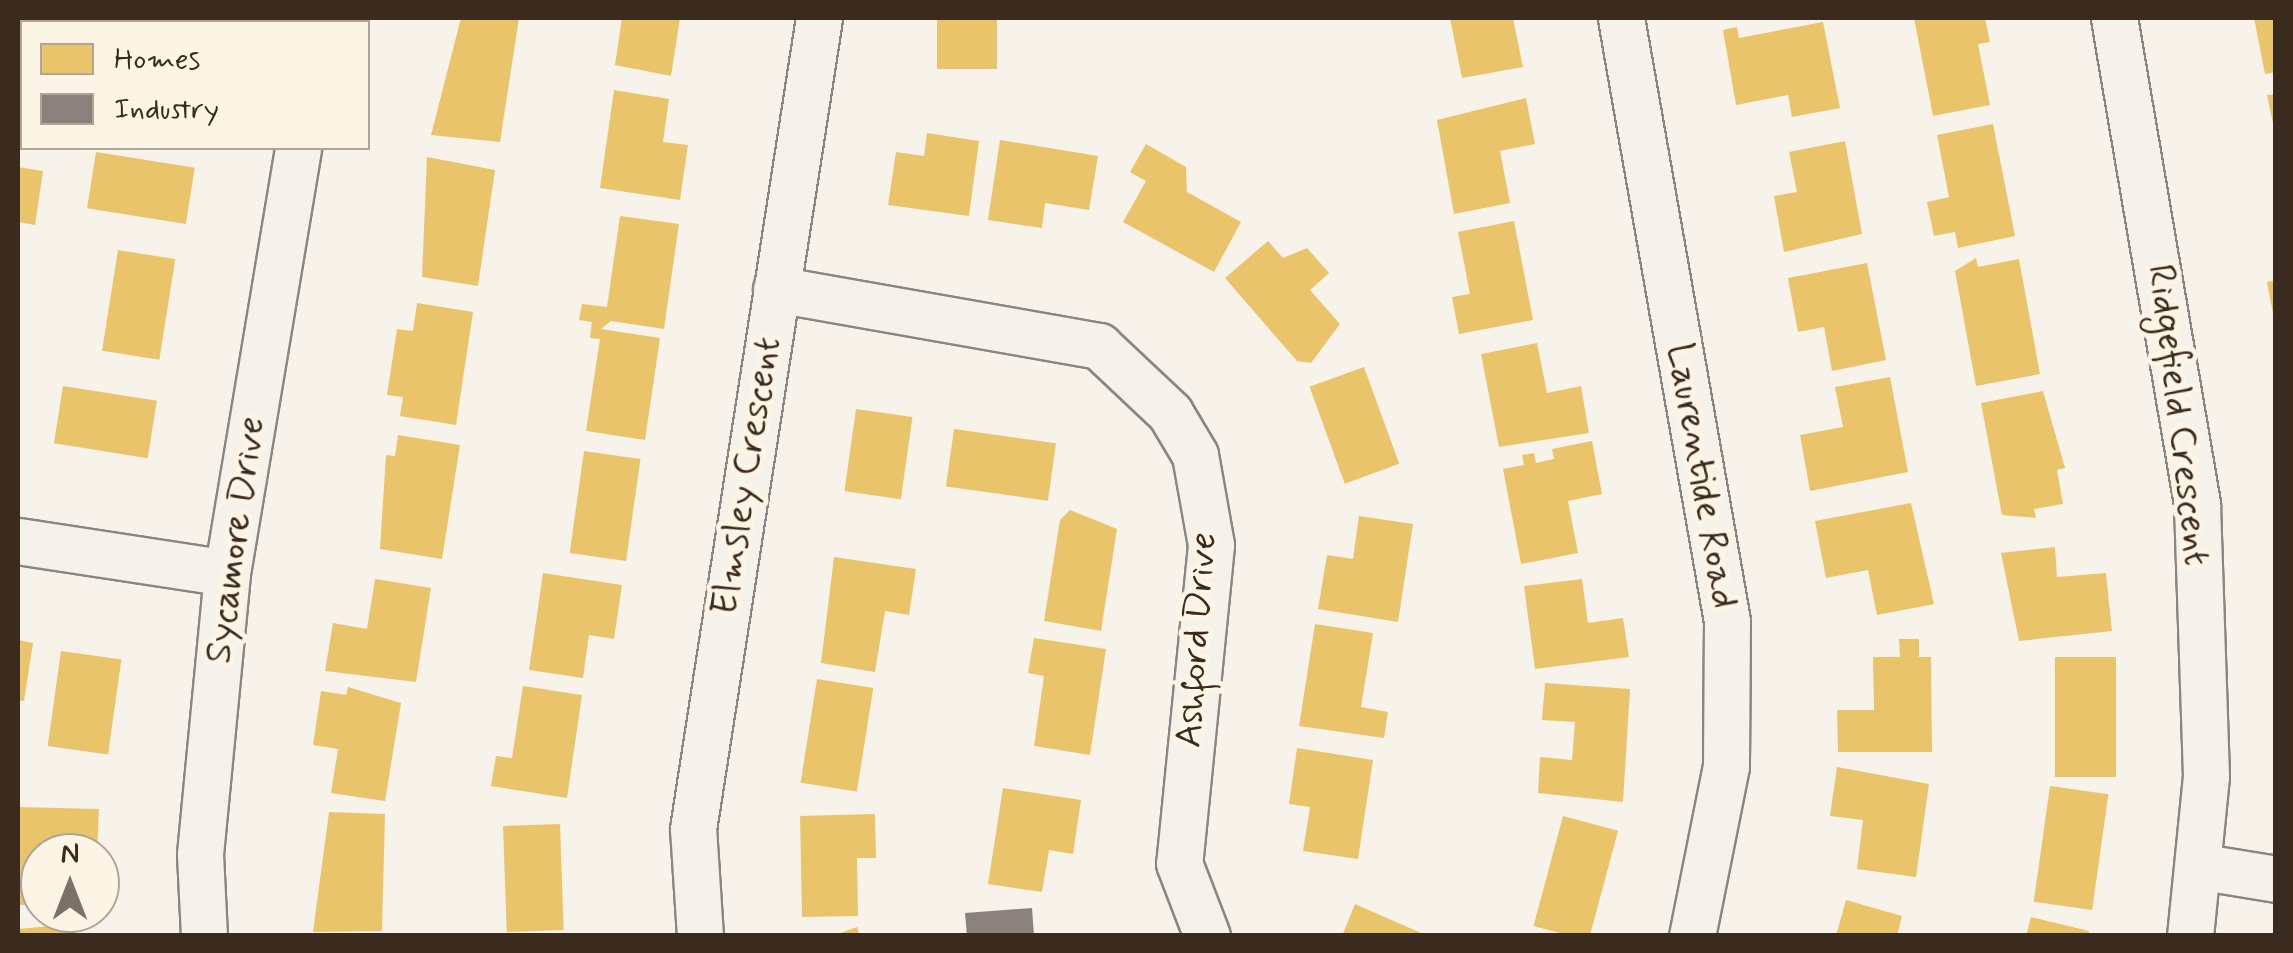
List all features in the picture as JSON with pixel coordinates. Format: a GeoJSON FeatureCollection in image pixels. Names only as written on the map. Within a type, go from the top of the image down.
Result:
{"type":"FeatureCollection","features":[{"type":"Feature","properties":{"kind":"street","name":"Elmsley Crescent"},"geometry":{"type":"LineString","coordinates":[[700,936],[693,829],[819,18]]}},
{"type":"Feature","properties":{"kind":"street","name":"Laurentide Road"},"geometry":{"type":"LineString","coordinates":[[1621,18],[1727,622],[1726,766],[1692,936]]}},
{"type":"Feature","properties":{"kind":"street","name":"Ridgefield Crescent"},"geometry":{"type":"LineString","coordinates":[[2114,18],[2197,505],[2203,867],[2190,936]]}},
{"type":"Feature","properties":{"kind":"street","name":"Sycamore Drive"},"geometry":{"type":"LineString","coordinates":[[204,936],[200,854],[227,573],[298,150]]}},
{"type":"Feature","properties":{"kind":"street","name":"Ashford Drive"},"geometry":{"type":"LineString","coordinates":[[776,289],[1099,346],[1170,412],[1194,455],[1212,545],[1179,863],[1208,936]]}},
{"type":"Feature","properties":{"kind":"street"},"geometry":{"type":"LineString","coordinates":[[18,541],[227,573]]}},
{"type":"Feature","properties":{"kind":"street"},"geometry":{"type":"LineString","coordinates":[[2203,867],[2276,878]]}},
{"type":"Feature","properties":{"kind":"building: Homes"},"geometry":{"type":"Polygon","coordinates":[[[461,18],[519,18],[500,142],[431,135],[461,18]]]}},
{"type":"Feature","properties":{"kind":"building: Homes"},"geometry":{"type":"Polygon","coordinates":[[[622,18],[680,18],[671,76],[615,65],[622,18]]]}},
{"type":"Feature","properties":{"kind":"building: Homes"},"geometry":{"type":"Polygon","coordinates":[[[937,18],[997,18],[997,69],[937,69],[937,18]]]}},
{"type":"Feature","properties":{"kind":"building: Homes"},"geometry":{"type":"Polygon","coordinates":[[[1450,18],[1513,18],[1523,67],[1462,78],[1450,18]]]}},
{"type":"Feature","properties":{"kind":"building: Homes"},"geometry":{"type":"Polygon","coordinates":[[[1914,18],[1985,18],[1990,42],[1978,44],[1990,105],[1933,116],[1914,18]]]}},
{"type":"Feature","properties":{"kind":"building: Homes"},"geometry":{"type":"Polygon","coordinates":[[[2254,18],[2276,18],[2276,72],[2265,74],[2254,18]]]}},
{"type":"Feature","properties":{"kind":"building: Homes"},"geometry":{"type":"Polygon","coordinates":[[[1823,22],[1840,108],[1792,117],[1788,95],[1736,105],[1723,30],[1737,27],[1739,38],[1823,22]]]}},
{"type":"Feature","properties":{"kind":"building: Homes"},"geometry":{"type":"Polygon","coordinates":[[[614,90],[669,99],[663,142],[688,145],[680,200],[600,188],[614,90]]]}},
{"type":"Feature","properties":{"kind":"building: Homes"},"geometry":{"type":"Polygon","coordinates":[[[2276,94],[2276,128],[2274,128],[2267,95],[2276,94]]]}},
{"type":"Feature","properties":{"kind":"building: Homes"},"geometry":{"type":"Polygon","coordinates":[[[1526,98],[1535,144],[1500,151],[1510,203],[1454,214],[1437,120],[1526,98]]]}},
{"type":"Feature","properties":{"kind":"building: Homes"},"geometry":{"type":"Polygon","coordinates":[[[1993,124],[2015,236],[1958,248],[1955,232],[1934,236],[1927,202],[1949,197],[1937,135],[1993,124]]]}},
{"type":"Feature","properties":{"kind":"building: Homes"},"geometry":{"type":"Polygon","coordinates":[[[927,133],[979,141],[969,216],[888,205],[896,152],[924,156],[927,133]]]}},
{"type":"Feature","properties":{"kind":"building: Homes"},"geometry":{"type":"Polygon","coordinates":[[[1000,140],[1098,156],[1089,210],[1045,203],[1042,228],[988,220],[1000,140]]]}},
{"type":"Feature","properties":{"kind":"building: Homes"},"geometry":{"type":"Polygon","coordinates":[[[1845,141],[1862,234],[1784,252],[1774,196],[1797,192],[1789,152],[1845,141]]]}},
{"type":"Feature","properties":{"kind":"building: Homes"},"geometry":{"type":"Polygon","coordinates":[[[1146,144],[1186,167],[1187,192],[1241,222],[1214,272],[1123,222],[1146,181],[1130,172],[1146,144]]]}},
{"type":"Feature","properties":{"kind":"building: Homes"},"geometry":{"type":"Polygon","coordinates":[[[96,152],[195,168],[186,224],[87,208],[96,152]]]}},
{"type":"Feature","properties":{"kind":"building: Homes"},"geometry":{"type":"Polygon","coordinates":[[[427,157],[495,170],[478,286],[422,277],[427,157]]]}},
{"type":"Feature","properties":{"kind":"building: Homes"},"geometry":{"type":"Polygon","coordinates":[[[18,167],[43,171],[35,225],[18,222],[18,167]]]}},
{"type":"Feature","properties":{"kind":"building: Homes"},"geometry":{"type":"Polygon","coordinates":[[[620,216],[679,224],[664,329],[611,321],[601,329],[660,338],[645,440],[586,431],[600,339],[590,338],[592,322],[579,320],[582,304],[607,307],[620,216]]]}},
{"type":"Feature","properties":{"kind":"building: Homes"},"geometry":{"type":"Polygon","coordinates":[[[1514,221],[1533,320],[1459,334],[1452,297],[1470,294],[1458,232],[1514,221]]]}},
{"type":"Feature","properties":{"kind":"building: Homes"},"geometry":{"type":"Polygon","coordinates":[[[1268,241],[1283,258],[1307,248],[1329,273],[1310,290],[1340,324],[1311,363],[1297,361],[1225,278],[1268,241]]]}},
{"type":"Feature","properties":{"kind":"building: Homes"},"geometry":{"type":"Polygon","coordinates":[[[118,250],[175,259],[159,360],[102,351],[118,250]]]}},
{"type":"Feature","properties":{"kind":"building: Homes"},"geometry":{"type":"Polygon","coordinates":[[[1976,258],[1978,267],[2019,259],[2040,374],[1976,386],[1955,271],[1976,258]]]}},
{"type":"Feature","properties":{"kind":"building: Homes"},"geometry":{"type":"Polygon","coordinates":[[[1867,263],[1886,360],[1832,371],[1824,327],[1798,332],[1788,278],[1867,263]]]}},
{"type":"Feature","properties":{"kind":"building: Homes"},"geometry":{"type":"Polygon","coordinates":[[[2276,280],[2276,319],[2274,319],[2267,282],[2276,280]]]}},
{"type":"Feature","properties":{"kind":"building: Homes"},"geometry":{"type":"Polygon","coordinates":[[[417,303],[473,312],[456,425],[400,416],[403,397],[387,395],[397,329],[413,331],[417,303]]]}},
{"type":"Feature","properties":{"kind":"building: Homes"},"geometry":{"type":"Polygon","coordinates":[[[1537,343],[1547,393],[1581,386],[1589,433],[1499,447],[1481,354],[1537,343]]]}},
{"type":"Feature","properties":{"kind":"building: Homes"},"geometry":{"type":"Polygon","coordinates":[[[1364,367],[1399,464],[1345,484],[1309,387],[1364,367]]]}},
{"type":"Feature","properties":{"kind":"building: Homes"},"geometry":{"type":"Polygon","coordinates":[[[1890,377],[1908,472],[1810,491],[1800,435],[1843,427],[1835,387],[1890,377]]]}},
{"type":"Feature","properties":{"kind":"building: Homes"},"geometry":{"type":"Polygon","coordinates":[[[63,386],[157,401],[148,458],[54,443],[63,386]]]}},
{"type":"Feature","properties":{"kind":"building: Homes"},"geometry":{"type":"Polygon","coordinates":[[[2043,391],[2065,468],[2057,470],[2063,504],[2034,509],[2036,518],[2002,515],[1981,403],[2043,391]]]}},
{"type":"Feature","properties":{"kind":"building: Homes"},"geometry":{"type":"Polygon","coordinates":[[[856,409],[912,417],[901,499],[844,491],[856,409]]]}},
{"type":"Feature","properties":{"kind":"building: Homes"},"geometry":{"type":"Polygon","coordinates":[[[954,429],[1056,443],[1048,501],[946,486],[954,429]]]}},
{"type":"Feature","properties":{"kind":"building: Homes"},"geometry":{"type":"Polygon","coordinates":[[[398,435],[460,445],[442,559],[380,549],[386,455],[395,456],[398,435]]]}},
{"type":"Feature","properties":{"kind":"building: Homes"},"geometry":{"type":"Polygon","coordinates":[[[1592,441],[1602,494],[1568,501],[1578,553],[1521,564],[1503,469],[1524,465],[1522,455],[1534,453],[1536,463],[1554,459],[1552,449],[1592,441]]]}},
{"type":"Feature","properties":{"kind":"building: Homes"},"geometry":{"type":"Polygon","coordinates":[[[584,451],[640,459],[626,561],[570,553],[584,451]]]}},
{"type":"Feature","properties":{"kind":"building: Homes"},"geometry":{"type":"Polygon","coordinates":[[[1911,503],[1934,604],[1877,615],[1868,570],[1826,578],[1815,521],[1911,503]]]}},
{"type":"Feature","properties":{"kind":"building: Homes"},"geometry":{"type":"Polygon","coordinates":[[[1070,510],[1117,529],[1101,631],[1044,621],[1060,520],[1070,510]]]}},
{"type":"Feature","properties":{"kind":"building: Homes"},"geometry":{"type":"Polygon","coordinates":[[[1359,516],[1413,524],[1398,622],[1318,609],[1327,555],[1353,559],[1359,516]]]}},
{"type":"Feature","properties":{"kind":"building: Homes"},"geometry":{"type":"Polygon","coordinates":[[[2055,547],[2057,577],[2106,573],[2112,631],[2019,641],[2001,553],[2055,547]]]}},
{"type":"Feature","properties":{"kind":"building: Homes"},"geometry":{"type":"Polygon","coordinates":[[[834,557],[916,569],[909,615],[885,611],[875,672],[821,663],[834,557]]]}},
{"type":"Feature","properties":{"kind":"building: Homes"},"geometry":{"type":"Polygon","coordinates":[[[543,573],[622,585],[614,639],[589,635],[583,678],[529,670],[543,573]]]}},
{"type":"Feature","properties":{"kind":"building: Homes"},"geometry":{"type":"Polygon","coordinates":[[[375,579],[431,588],[416,682],[325,671],[333,623],[367,629],[375,579]]]}},
{"type":"Feature","properties":{"kind":"building: Homes"},"geometry":{"type":"Polygon","coordinates":[[[1582,579],[1588,623],[1623,618],[1629,657],[1535,669],[1524,586],[1582,579]]]}},
{"type":"Feature","properties":{"kind":"building: Homes"},"geometry":{"type":"Polygon","coordinates":[[[1315,624],[1373,633],[1361,707],[1388,712],[1384,738],[1299,726],[1315,624]]]}},
{"type":"Feature","properties":{"kind":"building: Homes"},"geometry":{"type":"Polygon","coordinates":[[[1034,638],[1106,649],[1090,755],[1034,746],[1044,676],[1028,673],[1034,638]]]}},
{"type":"Feature","properties":{"kind":"building: Homes"},"geometry":{"type":"Polygon","coordinates":[[[1899,639],[1919,639],[1919,657],[1931,657],[1932,752],[1838,752],[1837,710],[1874,710],[1873,657],[1900,657],[1899,639]]]}},
{"type":"Feature","properties":{"kind":"building: Homes"},"geometry":{"type":"Polygon","coordinates":[[[18,640],[33,643],[24,701],[18,701],[18,640]]]}},
{"type":"Feature","properties":{"kind":"building: Homes"},"geometry":{"type":"Polygon","coordinates":[[[61,651],[121,659],[108,755],[48,746],[61,651]]]}},
{"type":"Feature","properties":{"kind":"building: Homes"},"geometry":{"type":"Polygon","coordinates":[[[2055,657],[2116,657],[2116,777],[2055,777],[2055,657]]]}},
{"type":"Feature","properties":{"kind":"building: Homes"},"geometry":{"type":"Polygon","coordinates":[[[817,679],[873,688],[857,792],[801,783],[817,679]]]}},
{"type":"Feature","properties":{"kind":"building: Homes"},"geometry":{"type":"Polygon","coordinates":[[[1545,683],[1630,689],[1623,802],[1538,793],[1540,757],[1572,760],[1575,722],[1542,720],[1545,683]]]}},
{"type":"Feature","properties":{"kind":"building: Homes"},"geometry":{"type":"Polygon","coordinates":[[[523,686],[582,695],[567,798],[491,786],[496,756],[512,758],[523,686]]]}},
{"type":"Feature","properties":{"kind":"building: Homes"},"geometry":{"type":"Polygon","coordinates":[[[348,687],[401,703],[385,801],[331,793],[338,749],[313,745],[321,691],[346,695],[348,687]]]}},
{"type":"Feature","properties":{"kind":"building: Homes"},"geometry":{"type":"Polygon","coordinates":[[[1297,748],[1373,760],[1358,859],[1303,851],[1310,807],[1289,804],[1297,748]]]}},
{"type":"Feature","properties":{"kind":"building: Homes"},"geometry":{"type":"Polygon","coordinates":[[[1837,767],[1929,784],[1916,877],[1857,869],[1863,820],[1830,816],[1837,767]]]}},
{"type":"Feature","properties":{"kind":"building: Homes"},"geometry":{"type":"Polygon","coordinates":[[[2050,786],[2108,794],[2092,910],[2034,902],[2050,786]]]}},
{"type":"Feature","properties":{"kind":"building: Homes"},"geometry":{"type":"Polygon","coordinates":[[[1003,788],[1081,800],[1073,854],[1049,850],[1042,892],[988,884],[1003,788]]]}},
{"type":"Feature","properties":{"kind":"building: Homes"},"geometry":{"type":"Polygon","coordinates":[[[18,807],[99,809],[98,833],[20,833],[18,905],[18,807]]]}},
{"type":"Feature","properties":{"kind":"building: Homes"},"geometry":{"type":"Polygon","coordinates":[[[329,812],[385,814],[382,931],[313,932],[329,812]]]}},
{"type":"Feature","properties":{"kind":"building: Homes"},"geometry":{"type":"Polygon","coordinates":[[[875,814],[876,858],[857,858],[858,916],[802,917],[800,816],[875,814]]]}},
{"type":"Feature","properties":{"kind":"building: Homes"},"geometry":{"type":"Polygon","coordinates":[[[1563,816],[1618,831],[1590,936],[1570,936],[1533,926],[1563,816]]]}},
{"type":"Feature","properties":{"kind":"building: Homes"},"geometry":{"type":"Polygon","coordinates":[[[560,824],[564,930],[507,932],[503,826],[560,824]]]}},
{"type":"Feature","properties":{"kind":"building: Homes"},"geometry":{"type":"Polygon","coordinates":[[[1846,900],[1902,916],[1897,936],[1836,936],[1846,900]]]}},
{"type":"Feature","properties":{"kind":"building: Homes"},"geometry":{"type":"Polygon","coordinates":[[[1355,904],[1428,936],[1342,936],[1355,904]]]}},
{"type":"Feature","properties":{"kind":"building: Homes"},"geometry":{"type":"Polygon","coordinates":[[[2031,917],[2089,931],[2088,936],[2026,936],[2031,917]]]}},
{"type":"Feature","properties":{"kind":"building: Homes"},"geometry":{"type":"Polygon","coordinates":[[[857,927],[860,936],[835,936],[835,935],[857,927]]]}},
{"type":"Feature","properties":{"kind":"building: Homes"},"geometry":{"type":"Polygon","coordinates":[[[18,929],[20,933],[73,936],[18,936],[18,929]]]}},
{"type":"Feature","properties":{"kind":"building: Industry"},"geometry":{"type":"Polygon","coordinates":[[[1032,908],[1034,936],[967,936],[965,913],[1032,908]]]}}]}
